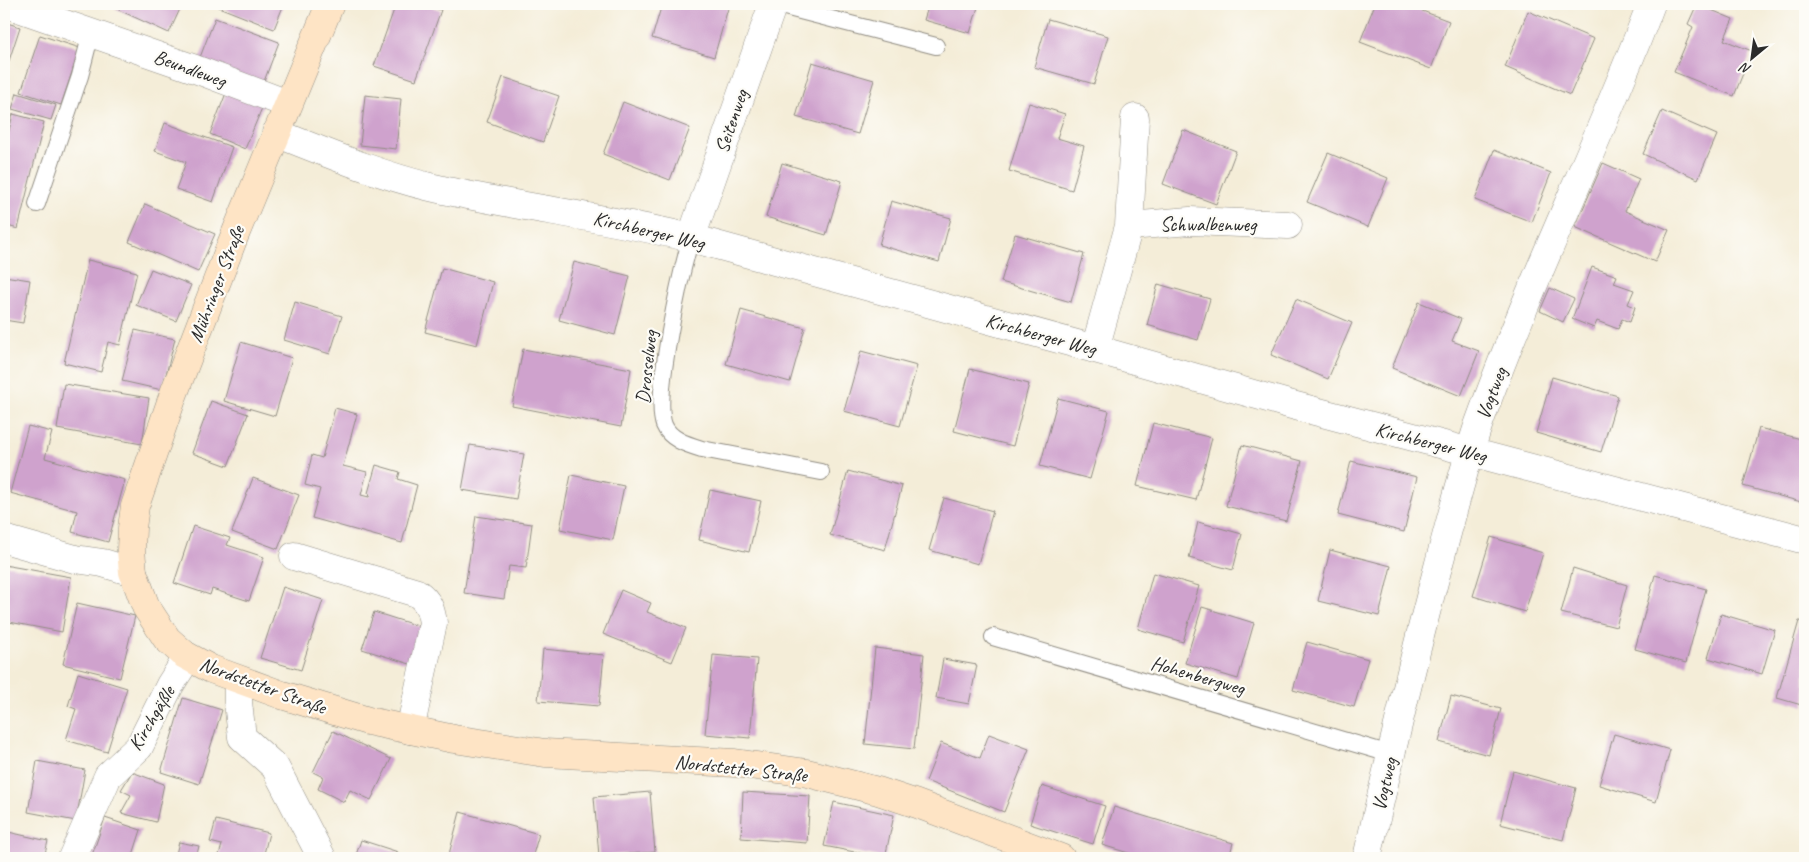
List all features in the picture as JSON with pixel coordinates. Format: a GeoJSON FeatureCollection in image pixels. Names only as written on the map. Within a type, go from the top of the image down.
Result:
{"type":"FeatureCollection","features":[{"type":"Feature","properties":{"kind":"street","name":"Beundleweg"},"geometry":{"type":"LineString","coordinates":[[7,4],[288,104]]}},
{"type":"Feature","properties":{"kind":"street","name":"Mühringer Straße"},"geometry":{"type":"LineString","coordinates":[[134,572],[131,550],[132,528],[135,506],[142,482],[177,384],[276,133],[330,4]]}},
{"type":"Feature","properties":{"kind":"street","name":"Seitenweg"},"geometry":{"type":"LineString","coordinates":[[691,238],[773,4]]}},
{"type":"Feature","properties":{"kind":"street","name":"Vogtweg"},"geometry":{"type":"LineString","coordinates":[[1367,858],[1390,754],[1428,605],[1479,424],[1513,335],[1611,105],[1651,4]]}},
{"type":"Feature","properties":{"kind":"street"},"geometry":{"type":"LineString","coordinates":[[1095,348],[1128,226],[1136,118]]}},
{"type":"Feature","properties":{"kind":"street","name":"Kirchberger Weg"},"geometry":{"type":"LineString","coordinates":[[276,133],[357,165],[428,187],[519,205],[601,218],[691,238],[1095,348],[1292,405],[1805,540]]}},
{"type":"Feature","properties":{"kind":"street","name":"Schwalbenweg"},"geometry":{"type":"LineString","coordinates":[[1128,226],[1190,221],[1288,225]]}},
{"type":"Feature","properties":{"kind":"street"},"geometry":{"type":"LineString","coordinates":[[4,539],[75,559],[103,563],[134,572]]}},
{"type":"Feature","properties":{"kind":"street"},"geometry":{"type":"LineString","coordinates":[[294,556],[417,592],[427,600],[432,612],[433,623],[410,730]]}},
{"type":"Feature","properties":{"kind":"street","name":"Nordstetter Straße"},"geometry":{"type":"LineString","coordinates":[[134,572],[138,589],[146,607],[167,638],[185,655],[211,669],[282,695],[368,721],[463,741],[545,753],[735,763],[806,773],[878,791],[909,801],[1060,858]]}},
{"type":"Feature","properties":{"kind":"street","name":"Kirchgäßle"},"geometry":{"type":"LineString","coordinates":[[72,858],[108,776],[139,747],[170,685],[182,666],[185,655]]}},
{"type":"Feature","properties":{"kind":"street"},"geometry":{"type":"LineString","coordinates":[[238,680],[238,702],[242,736],[275,767],[322,858]]}},
{"type":"Feature","properties":{"kind":"lane","name":"Seitenweg"},"geometry":{"type":"LineString","coordinates":[[773,4],[936,46]]}},
{"type":"Feature","properties":{"kind":"lane"},"geometry":{"type":"LineString","coordinates":[[37,204],[80,76],[91,33]]}},
{"type":"Feature","properties":{"kind":"lane","name":"Drosselweg"},"geometry":{"type":"LineString","coordinates":[[691,238],[681,275],[662,388],[664,425],[671,434],[684,443],[702,449],[821,472]]}},
{"type":"Feature","properties":{"kind":"lane","name":"Hohenbergweg"},"geometry":{"type":"LineString","coordinates":[[993,637],[1390,754]]}},
{"type":"Feature","properties":{"kind":"building"},"geometry":{"type":"Polygon","coordinates":[[[111,4],[169,4],[180,9],[169,33],[110,6],[111,4]]]}},
{"type":"Feature","properties":{"kind":"building"},"geometry":{"type":"Polygon","coordinates":[[[211,4],[284,4],[274,29],[211,4]]]}},
{"type":"Feature","properties":{"kind":"building"},"geometry":{"type":"Polygon","coordinates":[[[396,4],[423,4],[441,10],[416,80],[374,66],[396,4]]]}},
{"type":"Feature","properties":{"kind":"building"},"geometry":{"type":"Polygon","coordinates":[[[662,4],[729,5],[714,57],[652,38],[662,4]]]}},
{"type":"Feature","properties":{"kind":"building"},"geometry":{"type":"Polygon","coordinates":[[[929,4],[979,4],[970,33],[924,20],[929,4]]]}},
{"type":"Feature","properties":{"kind":"building"},"geometry":{"type":"Polygon","coordinates":[[[1375,4],[1404,4],[1449,21],[1431,69],[1360,42],[1375,4]]]}},
{"type":"Feature","properties":{"kind":"building"},"geometry":{"type":"Polygon","coordinates":[[[1697,4],[1733,19],[1724,40],[1752,51],[1734,96],[1674,72],[1693,27],[1688,24],[1697,4]]]}},
{"type":"Feature","properties":{"kind":"building"},"geometry":{"type":"Polygon","coordinates":[[[1528,11],[1594,39],[1570,95],[1505,67],[1528,11]]]}},
{"type":"Feature","properties":{"kind":"building"},"geometry":{"type":"Polygon","coordinates":[[[215,18],[279,42],[263,84],[199,60],[215,18]]]}},
{"type":"Feature","properties":{"kind":"building"},"geometry":{"type":"Polygon","coordinates":[[[1048,19],[1108,36],[1094,84],[1034,67],[1048,19]]]}},
{"type":"Feature","properties":{"kind":"building"},"geometry":{"type":"Polygon","coordinates":[[[4,22],[20,27],[4,76],[4,22]]]}},
{"type":"Feature","properties":{"kind":"building"},"geometry":{"type":"Polygon","coordinates":[[[40,35],[80,48],[61,105],[21,92],[40,35]]]}},
{"type":"Feature","properties":{"kind":"building"},"geometry":{"type":"Polygon","coordinates":[[[812,62],[874,80],[858,134],[796,117],[812,62]]]}},
{"type":"Feature","properties":{"kind":"building"},"geometry":{"type":"Polygon","coordinates":[[[503,77],[559,96],[543,142],[487,122],[503,77]]]}},
{"type":"Feature","properties":{"kind":"building"},"geometry":{"type":"Polygon","coordinates":[[[228,88],[264,103],[245,149],[210,134],[228,88]]]}},
{"type":"Feature","properties":{"kind":"building"},"geometry":{"type":"Polygon","coordinates":[[[17,93],[56,105],[51,120],[12,109],[17,93]]]}},
{"type":"Feature","properties":{"kind":"building"},"geometry":{"type":"Polygon","coordinates":[[[365,95],[401,99],[396,149],[360,145],[365,95]]]}},
{"type":"Feature","properties":{"kind":"building"},"geometry":{"type":"Polygon","coordinates":[[[623,102],[690,128],[670,180],[603,154],[623,102]]]}},
{"type":"Feature","properties":{"kind":"building"},"geometry":{"type":"Polygon","coordinates":[[[1029,103],[1065,114],[1057,138],[1084,146],[1072,190],[1009,171],[1029,103]]]}},
{"type":"Feature","properties":{"kind":"building"},"geometry":{"type":"Polygon","coordinates":[[[1662,111],[1717,135],[1698,179],[1643,154],[1662,111]]]}},
{"type":"Feature","properties":{"kind":"building"},"geometry":{"type":"Polygon","coordinates":[[[13,114],[44,122],[18,229],[4,225],[4,151],[13,114]]]}},
{"type":"Feature","properties":{"kind":"building"},"geometry":{"type":"Polygon","coordinates":[[[165,123],[232,147],[213,202],[176,189],[186,162],[155,151],[165,123]]]}},
{"type":"Feature","properties":{"kind":"building"},"geometry":{"type":"Polygon","coordinates":[[[1183,130],[1236,151],[1216,204],[1163,184],[1183,130]]]}},
{"type":"Feature","properties":{"kind":"building"},"geometry":{"type":"Polygon","coordinates":[[[1494,150],[1551,173],[1532,222],[1475,200],[1494,150]]]}},
{"type":"Feature","properties":{"kind":"building"},"geometry":{"type":"Polygon","coordinates":[[[1328,153],[1388,178],[1368,227],[1307,202],[1328,153]]]}},
{"type":"Feature","properties":{"kind":"building"},"geometry":{"type":"Polygon","coordinates":[[[782,163],[842,181],[826,235],[766,217],[782,163]]]}},
{"type":"Feature","properties":{"kind":"building"},"geometry":{"type":"Polygon","coordinates":[[[1603,163],[1639,179],[1625,211],[1669,230],[1655,262],[1575,227],[1603,163]]]}},
{"type":"Feature","properties":{"kind":"building"},"geometry":{"type":"Polygon","coordinates":[[[891,201],[951,218],[939,262],[879,245],[891,201]]]}},
{"type":"Feature","properties":{"kind":"building"},"geometry":{"type":"Polygon","coordinates":[[[145,204],[215,234],[198,272],[129,242],[145,204]]]}},
{"type":"Feature","properties":{"kind":"building"},"geometry":{"type":"Polygon","coordinates":[[[1015,234],[1084,254],[1071,302],[1001,282],[1015,234]]]}},
{"type":"Feature","properties":{"kind":"building"},"geometry":{"type":"Polygon","coordinates":[[[88,260],[137,272],[120,345],[108,342],[101,372],[64,363],[88,260]]]}},
{"type":"Feature","properties":{"kind":"building"},"geometry":{"type":"Polygon","coordinates":[[[574,262],[630,276],[615,335],[559,320],[574,262]]]}},
{"type":"Feature","properties":{"kind":"building"},"geometry":{"type":"Polygon","coordinates":[[[1592,267],[1617,276],[1614,283],[1634,290],[1628,304],[1635,307],[1630,322],[1622,319],[1618,329],[1597,321],[1594,328],[1572,319],[1592,267]]]}},
{"type":"Feature","properties":{"kind":"building"},"geometry":{"type":"Polygon","coordinates":[[[442,268],[493,282],[477,345],[425,332],[442,268]]]}},
{"type":"Feature","properties":{"kind":"building"},"geometry":{"type":"Polygon","coordinates":[[[151,269],[191,285],[176,321],[136,305],[151,269]]]}},
{"type":"Feature","properties":{"kind":"building"},"geometry":{"type":"Polygon","coordinates":[[[4,276],[30,280],[23,323],[4,320],[4,276]]]}},
{"type":"Feature","properties":{"kind":"building"},"geometry":{"type":"Polygon","coordinates":[[[1158,284],[1210,299],[1198,340],[1147,325],[1158,284]]]}},
{"type":"Feature","properties":{"kind":"building"},"geometry":{"type":"Polygon","coordinates":[[[1550,288],[1574,299],[1563,322],[1540,311],[1550,288]]]}},
{"type":"Feature","properties":{"kind":"building"},"geometry":{"type":"Polygon","coordinates":[[[1296,299],[1352,323],[1328,379],[1271,355],[1296,299]]]}},
{"type":"Feature","properties":{"kind":"building"},"geometry":{"type":"Polygon","coordinates":[[[295,302],[342,316],[330,354],[284,340],[295,302]]]}},
{"type":"Feature","properties":{"kind":"building"},"geometry":{"type":"Polygon","coordinates":[[[1419,302],[1461,319],[1452,341],[1479,351],[1461,396],[1392,368],[1419,302]]]}},
{"type":"Feature","properties":{"kind":"building"},"geometry":{"type":"Polygon","coordinates":[[[741,310],[805,328],[790,382],[726,364],[741,310]]]}},
{"type":"Feature","properties":{"kind":"building"},"geometry":{"type":"Polygon","coordinates":[[[135,330],[175,339],[162,390],[122,381],[135,330]]]}},
{"type":"Feature","properties":{"kind":"building"},"geometry":{"type":"Polygon","coordinates":[[[241,342],[292,358],[275,416],[224,401],[241,342]]]}},
{"type":"Feature","properties":{"kind":"building"},"geometry":{"type":"Polygon","coordinates":[[[523,349],[631,369],[621,427],[512,406],[523,349]]]}},
{"type":"Feature","properties":{"kind":"building"},"geometry":{"type":"Polygon","coordinates":[[[861,351],[917,366],[900,426],[844,411],[861,351]]]}},
{"type":"Feature","properties":{"kind":"building"},"geometry":{"type":"Polygon","coordinates":[[[970,369],[1029,384],[1013,446],[954,431],[970,369]]]}},
{"type":"Feature","properties":{"kind":"building"},"geometry":{"type":"Polygon","coordinates":[[[1552,377],[1618,396],[1601,452],[1536,433],[1552,377]]]}},
{"type":"Feature","properties":{"kind":"building"},"geometry":{"type":"Polygon","coordinates":[[[64,384],[149,398],[142,444],[57,429],[64,384]]]}},
{"type":"Feature","properties":{"kind":"building"},"geometry":{"type":"Polygon","coordinates":[[[1058,398],[1109,411],[1090,479],[1040,466],[1058,398]]]}},
{"type":"Feature","properties":{"kind":"building"},"geometry":{"type":"Polygon","coordinates":[[[211,401],[248,414],[228,466],[192,453],[211,401]]]}},
{"type":"Feature","properties":{"kind":"building"},"geometry":{"type":"Polygon","coordinates":[[[335,408],[357,414],[343,466],[367,472],[361,495],[369,497],[370,494],[368,493],[376,465],[400,472],[398,479],[417,485],[402,543],[312,518],[320,489],[305,485],[312,455],[322,458],[335,408]]]}},
{"type":"Feature","properties":{"kind":"building"},"geometry":{"type":"Polygon","coordinates":[[[1153,423],[1212,438],[1196,500],[1137,486],[1153,423]]]}},
{"type":"Feature","properties":{"kind":"building"},"geometry":{"type":"Polygon","coordinates":[[[28,426],[52,432],[45,458],[125,480],[108,542],[72,532],[77,511],[10,493],[28,426]]]}},
{"type":"Feature","properties":{"kind":"building"},"geometry":{"type":"Polygon","coordinates":[[[1759,428],[1805,440],[1805,503],[1743,486],[1759,428]]]}},
{"type":"Feature","properties":{"kind":"building"},"geometry":{"type":"Polygon","coordinates":[[[470,445],[524,454],[516,499],[462,490],[470,445]]]}},
{"type":"Feature","properties":{"kind":"building"},"geometry":{"type":"Polygon","coordinates":[[[1242,445],[1302,461],[1286,521],[1226,506],[1242,445]]]}},
{"type":"Feature","properties":{"kind":"building"},"geometry":{"type":"Polygon","coordinates":[[[1351,461],[1417,477],[1404,532],[1338,515],[1351,461]]]}},
{"type":"Feature","properties":{"kind":"building"},"geometry":{"type":"Polygon","coordinates":[[[848,471],[902,486],[885,550],[830,535],[848,471]]]}},
{"type":"Feature","properties":{"kind":"building"},"geometry":{"type":"Polygon","coordinates":[[[571,475],[624,486],[613,540],[560,529],[571,475]]]}},
{"type":"Feature","properties":{"kind":"building"},"geometry":{"type":"Polygon","coordinates":[[[253,478],[299,495],[278,549],[232,532],[253,478]]]}},
{"type":"Feature","properties":{"kind":"building"},"geometry":{"type":"Polygon","coordinates":[[[710,490],[761,501],[749,552],[699,540],[710,490]]]}},
{"type":"Feature","properties":{"kind":"building"},"geometry":{"type":"Polygon","coordinates":[[[944,498],[993,511],[978,564],[929,550],[944,498]]]}},
{"type":"Feature","properties":{"kind":"building"},"geometry":{"type":"Polygon","coordinates":[[[476,516],[532,524],[526,568],[509,566],[504,599],[464,593],[476,516]]]}},
{"type":"Feature","properties":{"kind":"building"},"geometry":{"type":"Polygon","coordinates":[[[1198,522],[1242,534],[1233,570],[1189,558],[1198,522]]]}},
{"type":"Feature","properties":{"kind":"building"},"geometry":{"type":"Polygon","coordinates":[[[193,526],[230,538],[227,545],[264,557],[249,601],[212,589],[210,595],[174,583],[193,526]]]}},
{"type":"Feature","properties":{"kind":"building"},"geometry":{"type":"Polygon","coordinates":[[[1491,537],[1543,553],[1525,612],[1473,596],[1491,537]]]}},
{"type":"Feature","properties":{"kind":"building"},"geometry":{"type":"Polygon","coordinates":[[[1330,550],[1391,566],[1379,616],[1318,601],[1330,550]]]}},
{"type":"Feature","properties":{"kind":"building"},"geometry":{"type":"Polygon","coordinates":[[[4,565],[71,577],[62,632],[4,621],[4,565]]]}},
{"type":"Feature","properties":{"kind":"building"},"geometry":{"type":"Polygon","coordinates":[[[1573,568],[1627,585],[1616,627],[1561,613],[1573,568]]]}},
{"type":"Feature","properties":{"kind":"building"},"geometry":{"type":"Polygon","coordinates":[[[1153,573],[1199,586],[1183,642],[1138,629],[1153,573]]]}},
{"type":"Feature","properties":{"kind":"building"},"geometry":{"type":"Polygon","coordinates":[[[1655,575],[1706,589],[1686,663],[1635,649],[1655,575]]]}},
{"type":"Feature","properties":{"kind":"building"},"geometry":{"type":"Polygon","coordinates":[[[283,587],[323,600],[301,670],[260,658],[283,587]]]}},
{"type":"Feature","properties":{"kind":"building"},"geometry":{"type":"Polygon","coordinates":[[[621,590],[651,603],[647,612],[686,628],[672,662],[603,634],[621,590]]]}},
{"type":"Feature","properties":{"kind":"building"},"geometry":{"type":"Polygon","coordinates":[[[77,603],[135,616],[120,678],[63,664],[77,603]]]}},
{"type":"Feature","properties":{"kind":"building"},"geometry":{"type":"Polygon","coordinates":[[[1202,607],[1254,623],[1238,679],[1185,663],[1202,607]]]}},
{"type":"Feature","properties":{"kind":"building"},"geometry":{"type":"Polygon","coordinates":[[[374,612],[421,627],[410,664],[362,649],[374,612]]]}},
{"type":"Feature","properties":{"kind":"building"},"geometry":{"type":"Polygon","coordinates":[[[1721,614],[1775,630],[1762,674],[1708,658],[1721,614]]]}},
{"type":"Feature","properties":{"kind":"building"},"geometry":{"type":"Polygon","coordinates":[[[1799,621],[1805,622],[1805,706],[1777,698],[1799,621]]]}},
{"type":"Feature","properties":{"kind":"building"},"geometry":{"type":"Polygon","coordinates":[[[1307,642],[1368,659],[1354,707],[1293,690],[1307,642]]]}},
{"type":"Feature","properties":{"kind":"building"},"geometry":{"type":"Polygon","coordinates":[[[875,648],[924,654],[914,749],[865,744],[875,648]]]}},
{"type":"Feature","properties":{"kind":"building"},"geometry":{"type":"Polygon","coordinates":[[[543,649],[604,655],[599,706],[538,701],[543,649]]]}},
{"type":"Feature","properties":{"kind":"building"},"geometry":{"type":"Polygon","coordinates":[[[713,655],[757,659],[750,738],[705,734],[713,655]]]}},
{"type":"Feature","properties":{"kind":"building"},"geometry":{"type":"Polygon","coordinates":[[[943,659],[977,665],[969,704],[936,698],[943,659]]]}},
{"type":"Feature","properties":{"kind":"building"},"geometry":{"type":"Polygon","coordinates":[[[78,673],[127,688],[107,752],[66,740],[76,709],[68,706],[78,673]]]}},
{"type":"Feature","properties":{"kind":"building"},"geometry":{"type":"Polygon","coordinates":[[[1451,696],[1501,709],[1489,755],[1439,742],[1451,696]]]}},
{"type":"Feature","properties":{"kind":"building"},"geometry":{"type":"Polygon","coordinates":[[[183,698],[222,710],[199,784],[161,772],[183,698]]]}},
{"type":"Feature","properties":{"kind":"building"},"geometry":{"type":"Polygon","coordinates":[[[333,731],[391,759],[371,800],[350,790],[344,802],[318,789],[323,777],[313,772],[333,731]]]}},
{"type":"Feature","properties":{"kind":"building"},"geometry":{"type":"Polygon","coordinates":[[[989,734],[1029,749],[1004,812],[926,781],[941,743],[980,758],[989,734]]]}},
{"type":"Feature","properties":{"kind":"building"},"geometry":{"type":"Polygon","coordinates":[[[1614,734],[1670,750],[1656,802],[1599,785],[1614,734]]]}},
{"type":"Feature","properties":{"kind":"building"},"geometry":{"type":"Polygon","coordinates":[[[37,761],[85,770],[76,821],[28,812],[37,761]]]}},
{"type":"Feature","properties":{"kind":"building"},"geometry":{"type":"Polygon","coordinates":[[[1513,771],[1576,788],[1563,840],[1500,824],[1513,771]]]}},
{"type":"Feature","properties":{"kind":"building"},"geometry":{"type":"Polygon","coordinates":[[[132,772],[164,784],[156,822],[121,813],[131,795],[121,790],[132,772]]]}},
{"type":"Feature","properties":{"kind":"building"},"geometry":{"type":"Polygon","coordinates":[[[1042,786],[1105,806],[1093,844],[1030,824],[1042,786]]]}},
{"type":"Feature","properties":{"kind":"building"},"geometry":{"type":"Polygon","coordinates":[[[650,792],[655,852],[599,856],[594,797],[650,792]]]}},
{"type":"Feature","properties":{"kind":"building"},"geometry":{"type":"Polygon","coordinates":[[[743,792],[810,796],[807,843],[741,838],[743,792]]]}},
{"type":"Feature","properties":{"kind":"building"},"geometry":{"type":"Polygon","coordinates":[[[834,802],[894,815],[885,858],[824,846],[834,802]]]}},
{"type":"Feature","properties":{"kind":"building"},"geometry":{"type":"Polygon","coordinates":[[[1114,807],[1233,843],[1229,858],[1145,858],[1102,845],[1114,807]]]}},
{"type":"Feature","properties":{"kind":"building"},"geometry":{"type":"Polygon","coordinates":[[[460,812],[539,834],[532,858],[448,858],[460,812]]]}},
{"type":"Feature","properties":{"kind":"building"},"geometry":{"type":"Polygon","coordinates":[[[105,818],[141,830],[132,858],[91,858],[105,818]]]}},
{"type":"Feature","properties":{"kind":"building"},"geometry":{"type":"Polygon","coordinates":[[[216,820],[269,833],[263,858],[218,858],[222,845],[210,842],[216,820]]]}},
{"type":"Feature","properties":{"kind":"building"},"geometry":{"type":"Polygon","coordinates":[[[4,831],[48,841],[44,858],[4,858],[4,831]]]}},
{"type":"Feature","properties":{"kind":"building"},"geometry":{"type":"Polygon","coordinates":[[[361,840],[398,852],[396,858],[355,858],[361,840]]]}},
{"type":"Feature","properties":{"kind":"building"},"geometry":{"type":"Polygon","coordinates":[[[179,842],[199,846],[196,858],[175,858],[179,842]]]}}]}
